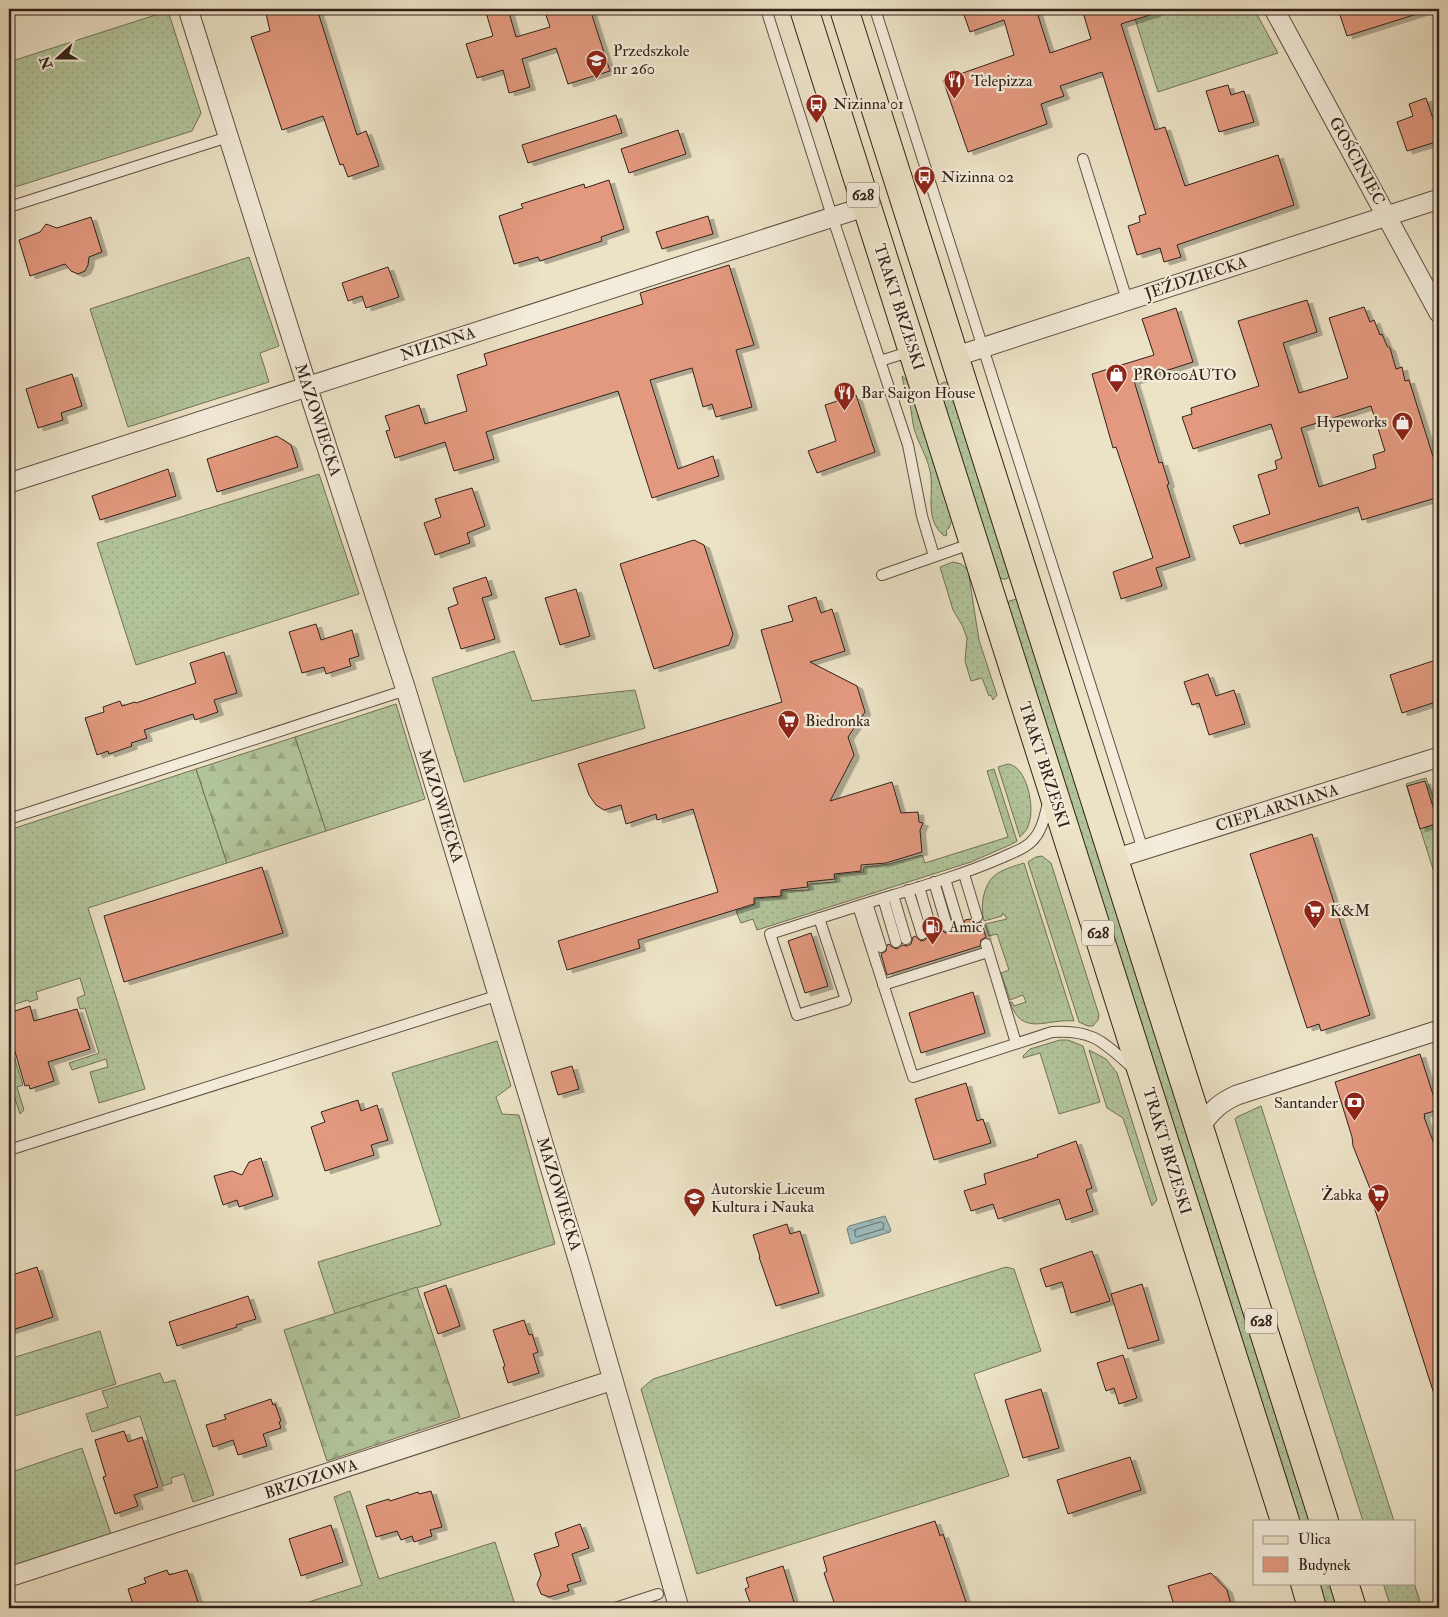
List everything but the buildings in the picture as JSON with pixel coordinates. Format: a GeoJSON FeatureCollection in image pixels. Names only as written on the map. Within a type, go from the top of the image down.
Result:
{"type":"FeatureCollection","features":[{"type":"Feature","properties":{"kind":"main road","name":"TRAKT BRZESKI"},"geometry":{"type":"LineString","coordinates":[[804,9],[1285,1520]]}},
{"type":"Feature","properties":{"kind":"main road","name":"628"},"geometry":{"type":"LineString","coordinates":[[844,9],[1324,1520]]}},
{"type":"Feature","properties":{"kind":"main road"},"geometry":{"type":"LineString","coordinates":[[1305,1584],[1312,1608]]}},
{"type":"Feature","properties":{"kind":"main road"},"geometry":{"type":"LineString","coordinates":[[1344,1584],[1352,1608]]}},
{"type":"Feature","properties":{"kind":"street","name":"MAZOWIECKA"},"geometry":{"type":"LineString","coordinates":[[188,9],[307,386],[406,690],[580,1266],[679,1608]]}},
{"type":"Feature","properties":{"kind":"street","name":"GOŚCINIEC"},"geometry":{"type":"LineString","coordinates":[[1274,9],[1439,313]]}},
{"type":"Feature","properties":{"kind":"street","name":"JEŹDZIECKA"},"geometry":{"type":"LineString","coordinates":[[954,356],[1439,200]]}},
{"type":"Feature","properties":{"kind":"street","name":"NIZINNA"},"geometry":{"type":"LineString","coordinates":[[9,483],[867,206]]}},
{"type":"Feature","properties":{"kind":"street","name":"CIEPLARNIANA"},"geometry":{"type":"LineString","coordinates":[[1114,859],[1439,757]]}},
{"type":"Feature","properties":{"kind":"street"},"geometry":{"type":"LineString","coordinates":[[1200,1126],[1215,1107],[1225,1100],[1439,1030]]}},
{"type":"Feature","properties":{"kind":"street","name":"BRZOZOWA"},"geometry":{"type":"LineString","coordinates":[[9,1578],[613,1380]]}},
{"type":"Feature","properties":{"kind":"lane"},"geometry":{"type":"LineString","coordinates":[[766,9],[908,445],[922,516],[934,556]]}},
{"type":"Feature","properties":{"kind":"lane"},"geometry":{"type":"LineString","coordinates":[[875,9],[1143,850]]}},
{"type":"Feature","properties":{"kind":"lane"},"geometry":{"type":"LineString","coordinates":[[9,207],[228,137]]}},
{"type":"Feature","properties":{"kind":"lane"},"geometry":{"type":"LineString","coordinates":[[1083,159],[1127,300]]}},
{"type":"Feature","properties":{"kind":"lane"},"geometry":{"type":"LineString","coordinates":[[880,360],[913,351]]}},
{"type":"Feature","properties":{"kind":"lane"},"geometry":{"type":"LineString","coordinates":[[882,574],[974,543]]}},
{"type":"Feature","properties":{"kind":"lane"},"geometry":{"type":"LineString","coordinates":[[9,820],[406,690]]}},
{"type":"Feature","properties":{"kind":"lane"},"geometry":{"type":"LineString","coordinates":[[819,918],[846,1000],[796,1015],[770,934],[819,918],[863,904],[888,897],[908,890],[964,874],[1022,849],[1038,834],[1052,788]]}},
{"type":"Feature","properties":{"kind":"lane"},"geometry":{"type":"LineString","coordinates":[[964,874],[977,917]]}},
{"type":"Feature","properties":{"kind":"lane"},"geometry":{"type":"LineString","coordinates":[[945,879],[958,922]]}},
{"type":"Feature","properties":{"kind":"lane"},"geometry":{"type":"LineString","coordinates":[[934,882],[947,926]]}},
{"type":"Feature","properties":{"kind":"lane"},"geometry":{"type":"LineString","coordinates":[[919,887],[932,931]]}},
{"type":"Feature","properties":{"kind":"lane"},"geometry":{"type":"LineString","coordinates":[[908,890],[922,934]]}},
{"type":"Feature","properties":{"kind":"lane"},"geometry":{"type":"LineString","coordinates":[[888,897],[901,940]]}},
{"type":"Feature","properties":{"kind":"lane"},"geometry":{"type":"LineString","coordinates":[[863,904],[888,980],[913,1077],[1052,1032],[1081,1032],[1099,1040],[1144,1077]]}},
{"type":"Feature","properties":{"kind":"lane"},"geometry":{"type":"LineString","coordinates":[[863,904],[881,946]]}},
{"type":"Feature","properties":{"kind":"lane"},"geometry":{"type":"LineString","coordinates":[[888,980],[987,948],[1016,1043]]}},
{"type":"Feature","properties":{"kind":"lane"},"geometry":{"type":"LineString","coordinates":[[9,1150],[499,994]]}},
{"type":"Feature","properties":{"kind":"lane"},"geometry":{"type":"LineString","coordinates":[[615,1608],[658,1594]]}},
{"type":"Feature","properties":{"kind":"green space"},"geometry":{"type":"Polygon","coordinates":[[[1132,9],[1254,9],[1278,53],[1158,92],[1132,9]]]}},
{"type":"Feature","properties":{"kind":"green space"},"geometry":{"type":"Polygon","coordinates":[[[168,11],[201,113],[192,131],[15,187],[9,167],[9,62],[168,11]]]}},
{"type":"Feature","properties":{"kind":"green space"},"geometry":{"type":"Polygon","coordinates":[[[249,257],[279,346],[260,353],[269,382],[128,427],[90,309],[249,257]]]}},
{"type":"Feature","properties":{"kind":"green space"},"geometry":{"type":"Polygon","coordinates":[[[902,376],[910,383],[952,519],[946,531],[947,535],[944,536],[934,521],[931,505],[930,471],[914,428],[902,376]]]}},
{"type":"Feature","properties":{"kind":"green space"},"geometry":{"type":"Polygon","coordinates":[[[944,382],[949,383],[1010,576],[1006,579],[1002,579],[998,575],[938,386],[944,382]]]}},
{"type":"Feature","properties":{"kind":"green space"},"geometry":{"type":"Polygon","coordinates":[[[319,474],[359,594],[136,665],[97,543],[319,474]]]}},
{"type":"Feature","properties":{"kind":"green space"},"geometry":{"type":"Polygon","coordinates":[[[953,562],[961,564],[968,570],[979,640],[997,695],[993,700],[991,695],[989,696],[982,678],[971,681],[965,661],[967,638],[953,610],[940,567],[953,562]]]}},
{"type":"Feature","properties":{"kind":"green space"},"geometry":{"type":"Polygon","coordinates":[[[1017,599],[1020,602],[1312,1520],[1298,1520],[1008,607],[1009,601],[1017,599]]]}},
{"type":"Feature","properties":{"kind":"green space"},"geometry":{"type":"Polygon","coordinates":[[[514,651],[532,701],[635,690],[645,728],[464,782],[432,678],[514,651]]]}},
{"type":"Feature","properties":{"kind":"green space"},"geometry":{"type":"Polygon","coordinates":[[[396,704],[425,799],[326,831],[295,737],[396,704]]]}},
{"type":"Feature","properties":{"kind":"green space"},"geometry":{"type":"Polygon","coordinates":[[[295,737],[326,831],[227,863],[196,769],[295,737]]]}},
{"type":"Feature","properties":{"kind":"green space"},"geometry":{"type":"Polygon","coordinates":[[[1008,764],[1015,766],[1020,772],[1025,780],[1030,798],[1031,816],[1026,831],[1020,837],[998,767],[1008,764]]]}},
{"type":"Feature","properties":{"kind":"green space"},"geometry":{"type":"Polygon","coordinates":[[[196,769],[227,863],[88,908],[145,1089],[99,1103],[90,1072],[108,1067],[106,1059],[72,1070],[69,1063],[99,1053],[85,1008],[80,1009],[77,998],[85,995],[80,978],[36,992],[38,999],[9,1006],[9,830],[196,769]]]}},
{"type":"Feature","properties":{"kind":"green space"},"geometry":{"type":"Polygon","coordinates":[[[994,769],[1017,841],[971,862],[757,930],[753,919],[741,923],[736,911],[755,905],[755,899],[782,897],[782,891],[809,890],[809,884],[836,882],[836,875],[863,872],[864,867],[889,864],[922,855],[925,863],[1008,837],[987,771],[994,769]]]}},
{"type":"Feature","properties":{"kind":"green space"},"geometry":{"type":"Polygon","coordinates":[[[1426,778],[1439,812],[1439,888],[1406,784],[1426,778]]]}},
{"type":"Feature","properties":{"kind":"green space"},"geometry":{"type":"Polygon","coordinates":[[[1042,856],[1051,863],[1099,1015],[1098,1020],[1093,1026],[1079,1022],[1028,862],[1042,856]]]}},
{"type":"Feature","properties":{"kind":"green space"},"geometry":{"type":"Polygon","coordinates":[[[1024,863],[1074,1021],[1036,1024],[1021,1020],[1010,1002],[1014,1006],[1026,1002],[1023,995],[1010,1000],[1001,973],[1009,970],[997,934],[989,936],[985,924],[1007,919],[1002,914],[1002,916],[984,921],[983,897],[990,880],[1001,871],[1024,863]]]}},
{"type":"Feature","properties":{"kind":"green space"},"geometry":{"type":"Polygon","coordinates":[[[9,1040],[23,1085],[17,1087],[24,1110],[20,1114],[9,1080],[9,1040]]]}},
{"type":"Feature","properties":{"kind":"green space"},"geometry":{"type":"Polygon","coordinates":[[[1060,1040],[1068,1040],[1083,1046],[1100,1102],[1059,1114],[1040,1053],[1023,1058],[1023,1056],[1030,1049],[1060,1040]]]}},
{"type":"Feature","properties":{"kind":"green space"},"geometry":{"type":"Polygon","coordinates":[[[497,1041],[511,1086],[496,1097],[502,1114],[519,1115],[555,1244],[335,1314],[318,1262],[441,1225],[392,1073],[497,1041]]]}},
{"type":"Feature","properties":{"kind":"green space"},"geometry":{"type":"Polygon","coordinates":[[[1089,1050],[1106,1059],[1117,1073],[1157,1200],[1152,1206],[1123,1118],[1107,1108],[1089,1050]]]}},
{"type":"Feature","properties":{"kind":"green space"},"geometry":{"type":"Polygon","coordinates":[[[1261,1106],[1394,1520],[1363,1520],[1235,1119],[1261,1106]]]}},
{"type":"Feature","properties":{"kind":"green space"},"geometry":{"type":"Polygon","coordinates":[[[1006,1267],[1014,1269],[1041,1351],[974,1374],[1009,1476],[697,1574],[641,1389],[653,1379],[1006,1267]]]}},
{"type":"Feature","properties":{"kind":"green space"},"geometry":{"type":"Polygon","coordinates":[[[417,1287],[460,1417],[327,1461],[284,1330],[417,1287]]]}},
{"type":"Feature","properties":{"kind":"green space"},"geometry":{"type":"Polygon","coordinates":[[[100,1331],[116,1384],[9,1418],[9,1359],[100,1331]]]}},
{"type":"Feature","properties":{"kind":"green space"},"geometry":{"type":"Polygon","coordinates":[[[160,1373],[164,1383],[175,1380],[214,1495],[193,1502],[184,1474],[171,1478],[172,1483],[163,1486],[140,1416],[92,1432],[86,1414],[108,1407],[102,1391],[160,1373]]]}},
{"type":"Feature","properties":{"kind":"green space"},"geometry":{"type":"Polygon","coordinates":[[[82,1448],[111,1534],[9,1567],[9,1473],[82,1448]]]}},
{"type":"Feature","properties":{"kind":"green space"},"geometry":{"type":"Polygon","coordinates":[[[350,1491],[379,1579],[495,1542],[516,1608],[290,1608],[362,1585],[334,1497],[350,1491]]]}},
{"type":"Feature","properties":{"kind":"green space"},"geometry":{"type":"Polygon","coordinates":[[[1317,1584],[1332,1584],[1340,1608],[1325,1608],[1317,1584]]]}},
{"type":"Feature","properties":{"kind":"green space"},"geometry":{"type":"Polygon","coordinates":[[[1383,1584],[1414,1584],[1422,1608],[1391,1608],[1383,1584]]]}},
{"type":"Feature","properties":{"kind":"water"},"geometry":{"type":"Polygon","coordinates":[[[885,1216],[891,1230],[890,1232],[851,1244],[847,1229],[849,1226],[885,1216]]]}},
{"type":"Feature","properties":{"kind":"place","name":"Przedszkole nr 260"},"geometry":{"type":"Point","coordinates":[597,79]}},
{"type":"Feature","properties":{"kind":"place","name":"Telepizza"},"geometry":{"type":"Point","coordinates":[955,100]}},
{"type":"Feature","properties":{"kind":"place","name":"Nizinna 01"},"geometry":{"type":"Point","coordinates":[817,123]}},
{"type":"Feature","properties":{"kind":"place","name":"Nizinna 02"},"geometry":{"type":"Point","coordinates":[925,196]}},
{"type":"Feature","properties":{"kind":"place","name":"PRO100AUTO"},"geometry":{"type":"Point","coordinates":[1117,394]}},
{"type":"Feature","properties":{"kind":"place","name":"Bar Saigon House"},"geometry":{"type":"Point","coordinates":[845,412]}},
{"type":"Feature","properties":{"kind":"place","name":"Hypeworks"},"geometry":{"type":"Point","coordinates":[1403,441]}},
{"type":"Feature","properties":{"kind":"place","name":"Biedronka"},"geometry":{"type":"Point","coordinates":[789,740]}},
{"type":"Feature","properties":{"kind":"place","name":"K&M"},"geometry":{"type":"Point","coordinates":[1314,930]}},
{"type":"Feature","properties":{"kind":"place","name":"Amic"},"geometry":{"type":"Point","coordinates":[933,946]}},
{"type":"Feature","properties":{"kind":"place","name":"Santander"},"geometry":{"type":"Point","coordinates":[1354,1122]}},
{"type":"Feature","properties":{"kind":"place","name":"Żabka"},"geometry":{"type":"Point","coordinates":[1378,1214]}},
{"type":"Feature","properties":{"kind":"place","name":"Autorskie Liceum Kultura i Nauka"},"geometry":{"type":"Point","coordinates":[695,1217]}}]}
